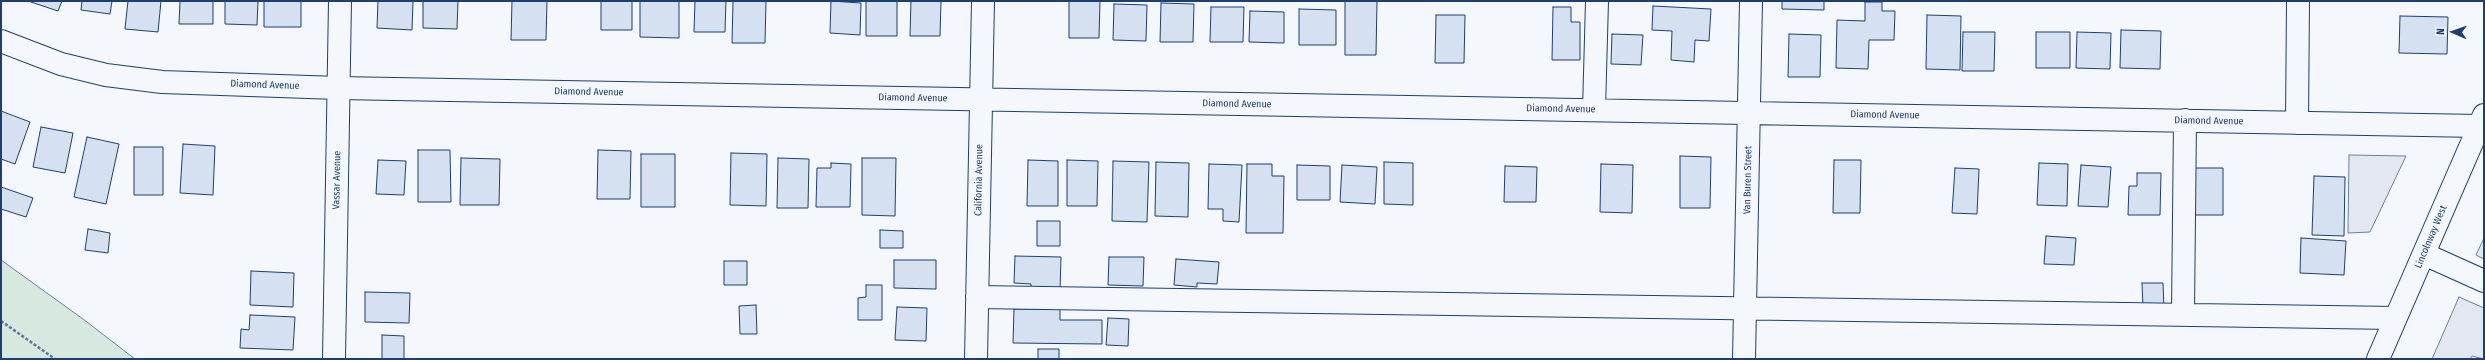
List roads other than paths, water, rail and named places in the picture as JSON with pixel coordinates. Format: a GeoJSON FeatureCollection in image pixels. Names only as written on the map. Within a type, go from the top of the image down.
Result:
{"type":"FeatureCollection","features":[{"type":"Feature","properties":{"kind":"street","name":"Vassar Avenue"},"geometry":{"type":"LineString","coordinates":[[334,359],[340,1]]}},
{"type":"Feature","properties":{"kind":"street","name":"California Avenue"},"geometry":{"type":"LineString","coordinates":[[976,359],[983,1]]}},
{"type":"Feature","properties":{"kind":"street"},"geometry":{"type":"LineString","coordinates":[[1594,110],[1597,1]]}},
{"type":"Feature","properties":{"kind":"street","name":"Van Buren Street"},"geometry":{"type":"LineString","coordinates":[[1744,359],[1751,1]]}},
{"type":"Feature","properties":{"kind":"street"},"geometry":{"type":"LineString","coordinates":[[2297,123],[2298,1]]}},
{"type":"Feature","properties":{"kind":"street","name":"Diamond Avenue"},"geometry":{"type":"LineString","coordinates":[[1,40],[61,64],[106,75],[162,82],[338,88],[2297,123],[2482,121]]}},
{"type":"Feature","properties":{"kind":"street"},"geometry":{"type":"LineString","coordinates":[[2183,313],[2184,120]]}},
{"type":"Feature","properties":{"kind":"street","name":"Lincolnway West"},"geometry":{"type":"LineString","coordinates":[[2378,359],[2482,121]]}},
{"type":"Feature","properties":{"kind":"street"},"geometry":{"type":"LineString","coordinates":[[2424,254],[2484,281]]}},
{"type":"Feature","properties":{"kind":"street"},"geometry":{"type":"LineString","coordinates":[[977,297],[1745,309],[2183,313],[2395,318]]}}]}
